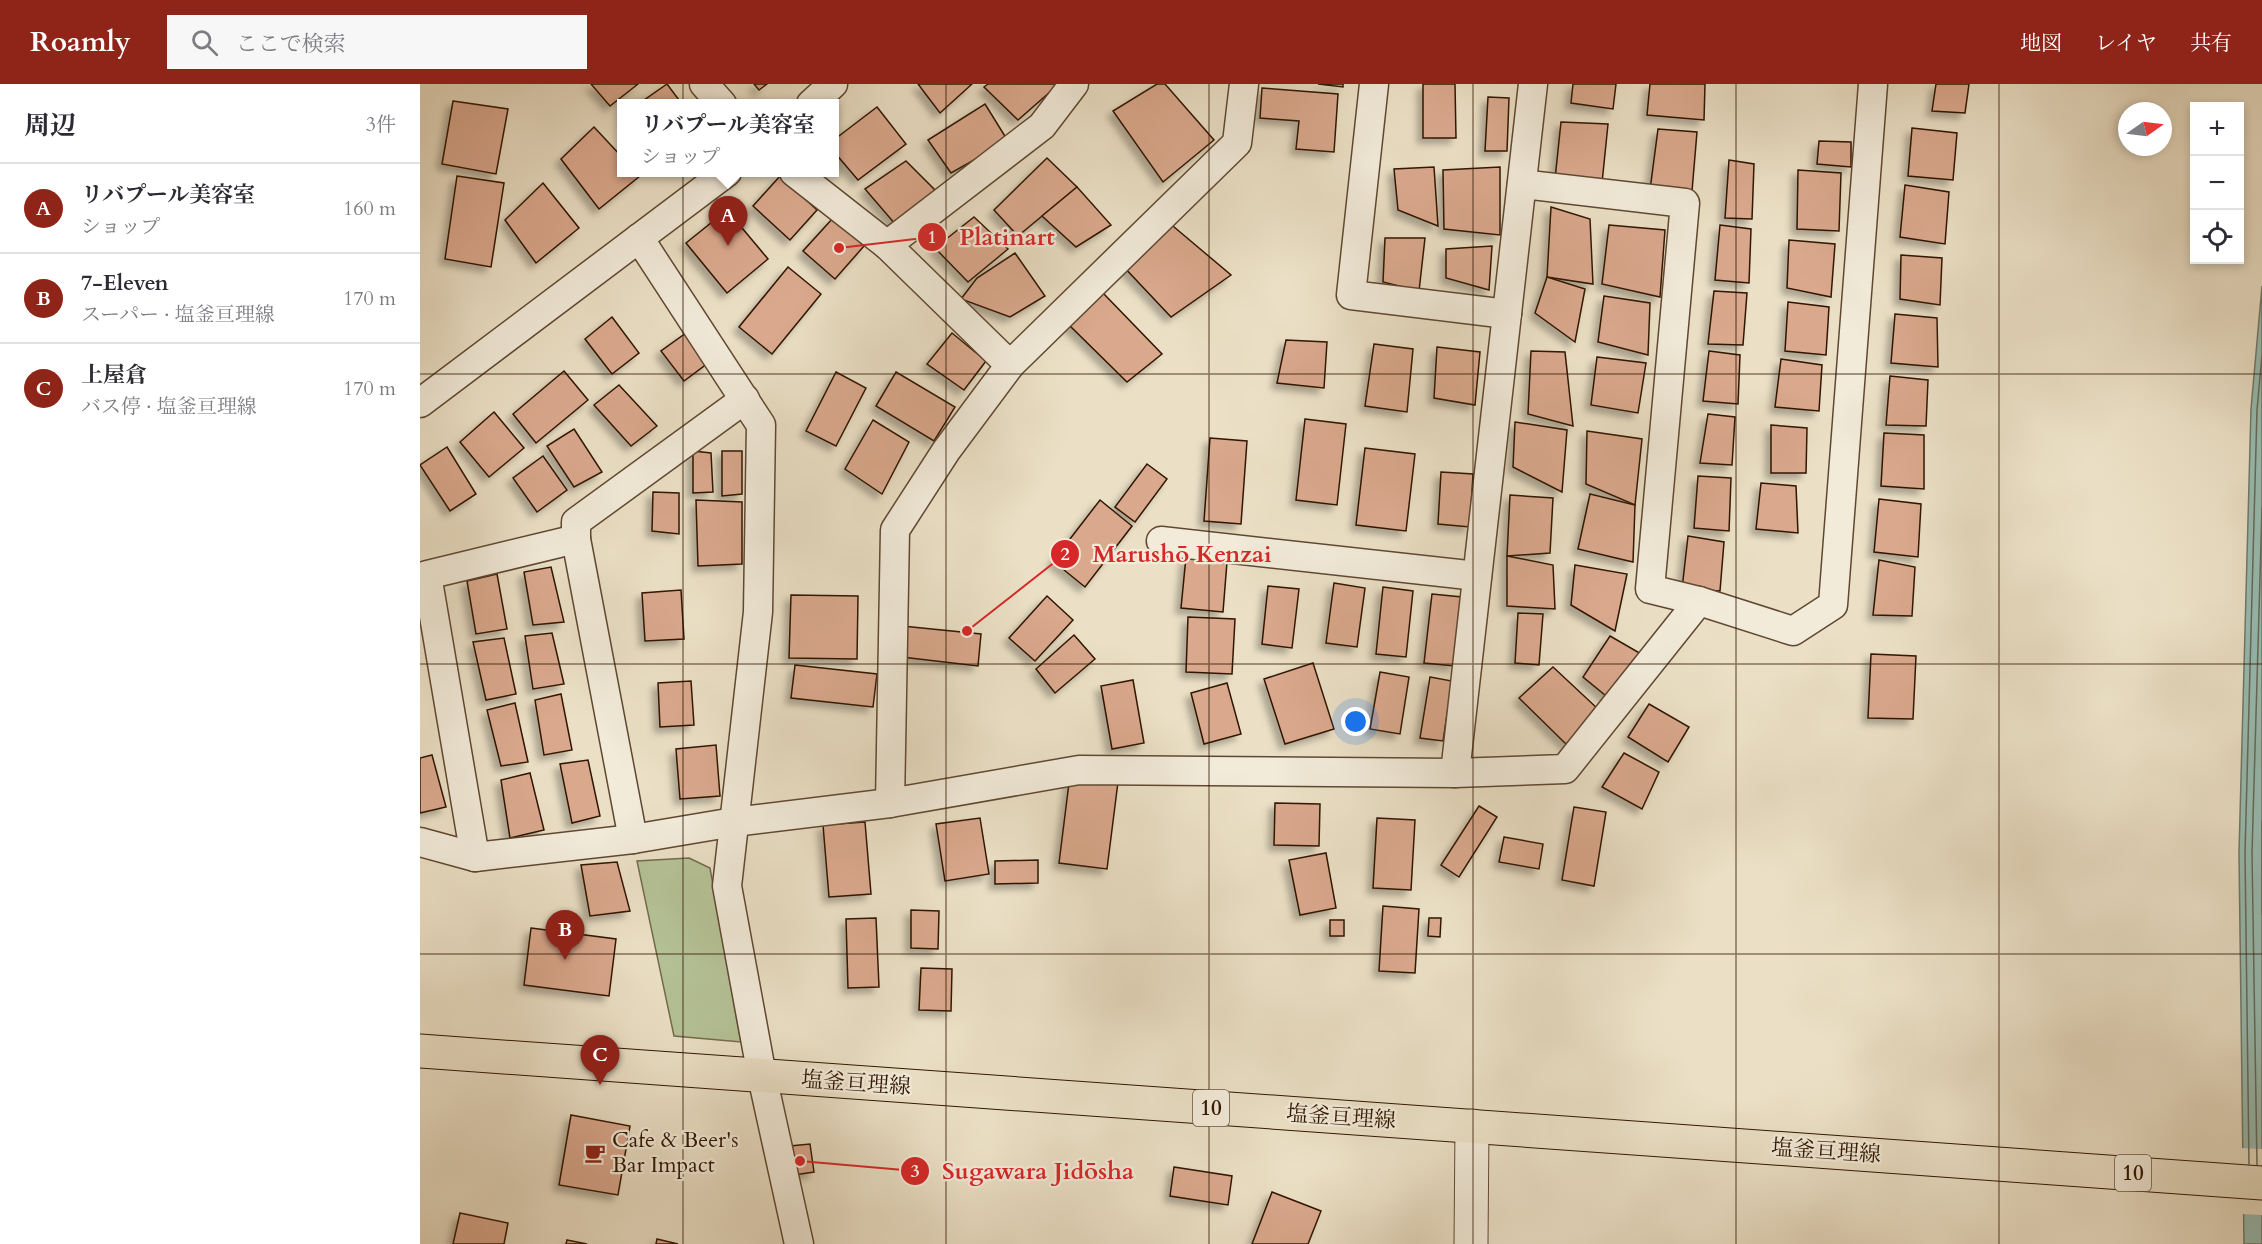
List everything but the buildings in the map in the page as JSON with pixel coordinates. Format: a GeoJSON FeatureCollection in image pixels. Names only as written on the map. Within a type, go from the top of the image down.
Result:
{"type":"FeatureCollection","features":[{"type":"Feature","properties":{"kind":"main road","name":"塩釜亘理線"},"geometry":{"type":"LineString","coordinates":[[420,1051],[2262,1183]]}},
{"type":"Feature","properties":{"kind":"street"},"geometry":{"type":"LineString","coordinates":[[704,84],[718,99]]}},
{"type":"Feature","properties":{"kind":"street"},"geometry":{"type":"LineString","coordinates":[[816,99],[833,84]]}},
{"type":"Feature","properties":{"kind":"street"},"geometry":{"type":"LineString","coordinates":[[887,245],[1042,126],[1074,84]]}},
{"type":"Feature","properties":{"kind":"street"},"geometry":{"type":"LineString","coordinates":[[890,803],[895,530],[946,451],[1010,365],[1238,143],[1244,84]]}},
{"type":"Feature","properties":{"kind":"street"},"geometry":{"type":"LineString","coordinates":[[1374,84],[1351,295],[1507,314]]}},
{"type":"Feature","properties":{"kind":"street"},"geometry":{"type":"LineString","coordinates":[[1455,773],[1533,84]]}},
{"type":"Feature","properties":{"kind":"street"},"geometry":{"type":"LineString","coordinates":[[1522,184],[1685,202],[1650,589],[1699,601],[1793,630],[1833,604],[1873,84]]}},
{"type":"Feature","properties":{"kind":"street"},"geometry":{"type":"LineString","coordinates":[[420,403],[720,177]]}},
{"type":"Feature","properties":{"kind":"street"},"geometry":{"type":"LineString","coordinates":[[800,177],[887,245],[1010,365]]}},
{"type":"Feature","properties":{"kind":"street"},"geometry":{"type":"LineString","coordinates":[[639,238],[761,425],[758,612],[727,886],[762,1076],[799,1244]]}},
{"type":"Feature","properties":{"kind":"street"},"geometry":{"type":"LineString","coordinates":[[633,839],[576,539],[576,522],[745,399]]}},
{"type":"Feature","properties":{"kind":"street"},"geometry":{"type":"LineString","coordinates":[[475,857],[427,575],[576,539]]}},
{"type":"Feature","properties":{"kind":"street"},"geometry":{"type":"LineString","coordinates":[[1161,541],[1477,576]]}},
{"type":"Feature","properties":{"kind":"street"},"geometry":{"type":"LineString","coordinates":[[420,842],[475,857],[633,839],[734,822],[890,803],[1079,770],[1455,773],[1565,769],[1699,601]]}},
{"type":"Feature","properties":{"kind":"street"},"geometry":{"type":"LineString","coordinates":[[1471,1244],[1473,1126]]}},
{"type":"Feature","properties":{"kind":"green space"},"geometry":{"type":"Polygon","coordinates":[[[689,858],[710,868],[741,1042],[674,1036],[637,861],[689,858]]]}},
{"type":"Feature","properties":{"kind":"water"},"geometry":{"type":"Polygon","coordinates":[[[2262,286],[2262,1244],[2244,1244],[2239,853],[2251,409],[2262,286]]]}},
{"type":"Feature","properties":{"kind":"pier"},"geometry":{"type":"Polygon","coordinates":[[[2240,1148],[2262,1149],[2262,1215],[2241,1214],[2240,1148]]]}},
{"type":"Feature","properties":{"kind":"place","name":"リバプール美容室"},"geometry":{"type":"Point","coordinates":[728,246]}},
{"type":"Feature","properties":{"kind":"place","name":"Platinart"},"geometry":{"type":"Point","coordinates":[839,248]}},
{"type":"Feature","properties":{"kind":"place","name":"Marushō Kenzai"},"geometry":{"type":"Point","coordinates":[967,631]}},
{"type":"Feature","properties":{"kind":"place","name":"7-Eleven"},"geometry":{"type":"Point","coordinates":[565,960]}},
{"type":"Feature","properties":{"kind":"place","name":"上屋倉"},"geometry":{"type":"Point","coordinates":[600,1085]}},
{"type":"Feature","properties":{"kind":"place","name":"Cafe & Beer's Bar Impact"},"geometry":{"type":"Point","coordinates":[595,1153]}},
{"type":"Feature","properties":{"kind":"place","name":"Sugawara Jidōsha"},"geometry":{"type":"Point","coordinates":[800,1161]}}]}
